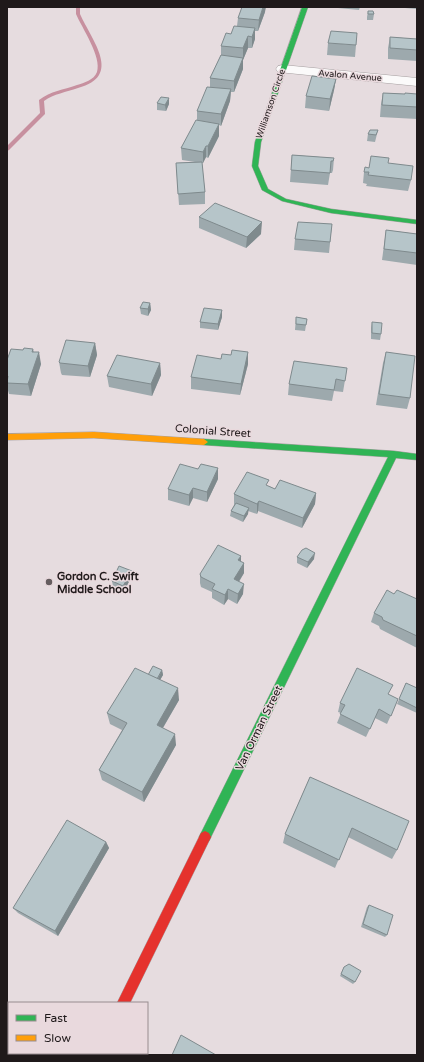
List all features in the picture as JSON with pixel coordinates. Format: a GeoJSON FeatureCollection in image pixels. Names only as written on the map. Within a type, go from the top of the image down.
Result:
{"type":"FeatureCollection","features":[{"type":"Feature","properties":{"kind":"street","name":"Williamson Circle"},"geometry":{"type":"LineString","coordinates":[[305,7],[258,142],[255,166],[265,190],[284,200],[316,208],[417,222]]}},
{"type":"Feature","properties":{"kind":"street","name":"Avalon Avenue"},"geometry":{"type":"LineString","coordinates":[[283,69],[417,82]]}},
{"type":"Feature","properties":{"kind":"street","name":"Colonial Street"},"geometry":{"type":"LineString","coordinates":[[7,437],[94,435],[417,456]]}},
{"type":"Feature","properties":{"kind":"street","name":"Van Orman Street"},"geometry":{"type":"LineString","coordinates":[[123,1002],[394,454]]}},
{"type":"Feature","properties":{"kind":"building"},"geometry":{"type":"Polygon","coordinates":[[[242,7],[263,7],[259,20],[238,18],[242,7]]]}},
{"type":"Feature","properties":{"kind":"building"},"geometry":{"type":"Polygon","coordinates":[[[368,11],[373,11],[374,14],[368,14],[368,11]]]}},
{"type":"Feature","properties":{"kind":"building"},"geometry":{"type":"Polygon","coordinates":[[[234,26],[255,28],[252,37],[248,36],[243,48],[221,46],[226,33],[231,34],[234,26]]]}},
{"type":"Feature","properties":{"kind":"building"},"geometry":{"type":"Polygon","coordinates":[[[331,31],[357,33],[356,45],[328,43],[331,31]]]}},
{"type":"Feature","properties":{"kind":"building"},"geometry":{"type":"Polygon","coordinates":[[[390,37],[417,39],[417,50],[390,48],[390,37]]]}},
{"type":"Feature","properties":{"kind":"building"},"geometry":{"type":"Polygon","coordinates":[[[221,55],[243,58],[234,81],[210,78],[221,55]]]}},
{"type":"Feature","properties":{"kind":"building"},"geometry":{"type":"Polygon","coordinates":[[[312,76],[336,79],[330,99],[306,96],[312,76]]]}},
{"type":"Feature","properties":{"kind":"building"},"geometry":{"type":"Polygon","coordinates":[[[207,87],[231,89],[221,114],[197,111],[207,87]]]}},
{"type":"Feature","properties":{"kind":"building"},"geometry":{"type":"Polygon","coordinates":[[[383,93],[417,94],[417,107],[382,105],[383,93]]]}},
{"type":"Feature","properties":{"kind":"building"},"geometry":{"type":"Polygon","coordinates":[[[161,97],[169,98],[165,105],[157,103],[161,97]]]}},
{"type":"Feature","properties":{"kind":"building"},"geometry":{"type":"Polygon","coordinates":[[[196,120],[219,124],[208,146],[206,146],[203,152],[181,148],[196,120]]]}},
{"type":"Feature","properties":{"kind":"building"},"geometry":{"type":"Polygon","coordinates":[[[370,130],[378,130],[376,135],[368,134],[370,130]]]}},
{"type":"Feature","properties":{"kind":"building"},"geometry":{"type":"Polygon","coordinates":[[[292,155],[334,158],[333,161],[331,161],[330,173],[291,170],[292,155]]]}},
{"type":"Feature","properties":{"kind":"building"},"geometry":{"type":"Polygon","coordinates":[[[371,156],[389,158],[388,163],[413,166],[411,180],[368,175],[369,172],[364,172],[365,167],[369,168],[371,156]]]}},
{"type":"Feature","properties":{"kind":"building"},"geometry":{"type":"Polygon","coordinates":[[[202,162],[205,192],[178,194],[176,163],[202,162]]]}},
{"type":"Feature","properties":{"kind":"building"},"geometry":{"type":"Polygon","coordinates":[[[215,203],[262,222],[247,237],[199,217],[215,203]]]}},
{"type":"Feature","properties":{"kind":"building"},"geometry":{"type":"Polygon","coordinates":[[[298,222],[332,224],[330,242],[295,239],[298,222]]]}},
{"type":"Feature","properties":{"kind":"building"},"geometry":{"type":"Polygon","coordinates":[[[386,230],[417,234],[417,253],[384,249],[386,230]]]}},
{"type":"Feature","properties":{"kind":"building"},"geometry":{"type":"Polygon","coordinates":[[[143,302],[150,303],[148,309],[140,308],[143,302]]]}},
{"type":"Feature","properties":{"kind":"building"},"geometry":{"type":"Polygon","coordinates":[[[204,308],[222,310],[218,324],[200,322],[204,308]]]}},
{"type":"Feature","properties":{"kind":"building"},"geometry":{"type":"Polygon","coordinates":[[[296,317],[307,319],[306,325],[296,324],[296,317]]]}},
{"type":"Feature","properties":{"kind":"building"},"geometry":{"type":"Polygon","coordinates":[[[372,322],[382,323],[381,334],[372,333],[372,322]]]}},
{"type":"Feature","properties":{"kind":"building"},"geometry":{"type":"Polygon","coordinates":[[[66,340],[95,343],[88,366],[59,362],[66,340]]]}},
{"type":"Feature","properties":{"kind":"building"},"geometry":{"type":"Polygon","coordinates":[[[24,348],[33,349],[32,352],[39,352],[28,384],[7,383],[7,360],[11,349],[23,350],[24,348]]]}},
{"type":"Feature","properties":{"kind":"building"},"geometry":{"type":"Polygon","coordinates":[[[232,350],[248,352],[241,384],[191,377],[197,355],[221,359],[222,354],[231,355],[232,350]]]}},
{"type":"Feature","properties":{"kind":"building"},"geometry":{"type":"Polygon","coordinates":[[[386,352],[415,356],[410,398],[379,394],[386,352]]]}},
{"type":"Feature","properties":{"kind":"building"},"geometry":{"type":"Polygon","coordinates":[[[117,355],[160,363],[151,384],[107,376],[117,355]]]}},
{"type":"Feature","properties":{"kind":"building"},"geometry":{"type":"Polygon","coordinates":[[[294,361],[347,368],[345,381],[336,379],[334,390],[289,384],[294,361]]]}},
{"type":"Feature","properties":{"kind":"building"},"geometry":{"type":"Polygon","coordinates":[[[180,464],[198,469],[201,464],[218,468],[207,492],[193,488],[189,495],[168,489],[180,464]]]}},
{"type":"Feature","properties":{"kind":"building"},"geometry":{"type":"Polygon","coordinates":[[[247,472],[269,480],[266,485],[275,489],[280,480],[316,493],[303,518],[259,501],[257,504],[234,494],[247,472]]]}},
{"type":"Feature","properties":{"kind":"building"},"geometry":{"type":"Polygon","coordinates":[[[236,503],[249,508],[244,516],[231,511],[236,503]]]}},
{"type":"Feature","properties":{"kind":"building"},"geometry":{"type":"Polygon","coordinates":[[[218,545],[241,556],[238,560],[244,563],[234,579],[244,584],[238,594],[228,589],[225,595],[212,589],[215,584],[201,577],[200,574],[218,545]]]}},
{"type":"Feature","properties":{"kind":"building"},"geometry":{"type":"Polygon","coordinates":[[[306,548],[315,553],[308,562],[297,557],[302,550],[306,548]]]}},
{"type":"Feature","properties":{"kind":"building"},"geometry":{"type":"Polygon","coordinates":[[[119,566],[132,571],[123,586],[112,581],[119,566]]]}},
{"type":"Feature","properties":{"kind":"building"},"geometry":{"type":"Polygon","coordinates":[[[387,590],[394,594],[397,590],[417,599],[417,636],[383,620],[382,617],[374,613],[387,590]]]}},
{"type":"Feature","properties":{"kind":"building"},"geometry":{"type":"Polygon","coordinates":[[[153,666],[162,670],[157,679],[148,675],[153,666]]]}},
{"type":"Feature","properties":{"kind":"building"},"geometry":{"type":"Polygon","coordinates":[[[135,668],[178,688],[157,725],[175,734],[142,792],[99,770],[127,723],[107,713],[135,668]]]}},
{"type":"Feature","properties":{"kind":"building"},"geometry":{"type":"Polygon","coordinates":[[[357,668],[393,685],[388,694],[398,699],[391,716],[379,709],[370,729],[340,714],[345,705],[340,703],[357,668]]]}},
{"type":"Feature","properties":{"kind":"building"},"geometry":{"type":"Polygon","coordinates":[[[406,683],[417,688],[417,708],[399,699],[406,683]]]}},
{"type":"Feature","properties":{"kind":"building"},"geometry":{"type":"Polygon","coordinates":[[[310,777],[409,821],[397,850],[352,828],[339,860],[285,834],[310,777]]]}},
{"type":"Feature","properties":{"kind":"building"},"geometry":{"type":"Polygon","coordinates":[[[67,820],[106,842],[55,931],[13,908],[67,820]]]}},
{"type":"Feature","properties":{"kind":"building"},"geometry":{"type":"Polygon","coordinates":[[[369,905],[393,915],[387,935],[363,924],[369,905]]]}},
{"type":"Feature","properties":{"kind":"building"},"geometry":{"type":"Polygon","coordinates":[[[349,964],[361,971],[355,982],[341,974],[344,967],[349,964]]]}},
{"type":"Feature","properties":{"kind":"building"},"geometry":{"type":"Polygon","coordinates":[[[181,1035],[216,1055],[172,1055],[181,1035]]]}},
{"type":"Feature","properties":{"kind":"waterway"},"geometry":{"type":"LineString","coordinates":[[7,149],[43,113],[41,101],[57,92],[78,87],[87,83],[95,79],[99,72],[99,58],[78,14],[78,7]]}},
{"type":"Feature","properties":{"kind":"traffic: fast"},"geometry":{"type":"LineString","coordinates":[[305,7],[258,142],[255,166],[265,190],[284,200],[331,211],[417,222]]}},
{"type":"Feature","properties":{"kind":"traffic: fast"},"geometry":{"type":"LineString","coordinates":[[204,442],[394,454],[417,457]]}},
{"type":"Feature","properties":{"kind":"traffic: fast"},"geometry":{"type":"LineString","coordinates":[[205,837],[394,454]]}},
{"type":"Feature","properties":{"kind":"traffic: slow"},"geometry":{"type":"LineString","coordinates":[[7,437],[94,435],[204,442]]}},
{"type":"Feature","properties":{"kind":"traffic: jam"},"geometry":{"type":"LineString","coordinates":[[123,1002],[205,837]]}},
{"type":"Feature","properties":{"kind":"place","name":"Gordon C. Swift Middle School"},"geometry":{"type":"Point","coordinates":[49,582]}}]}
